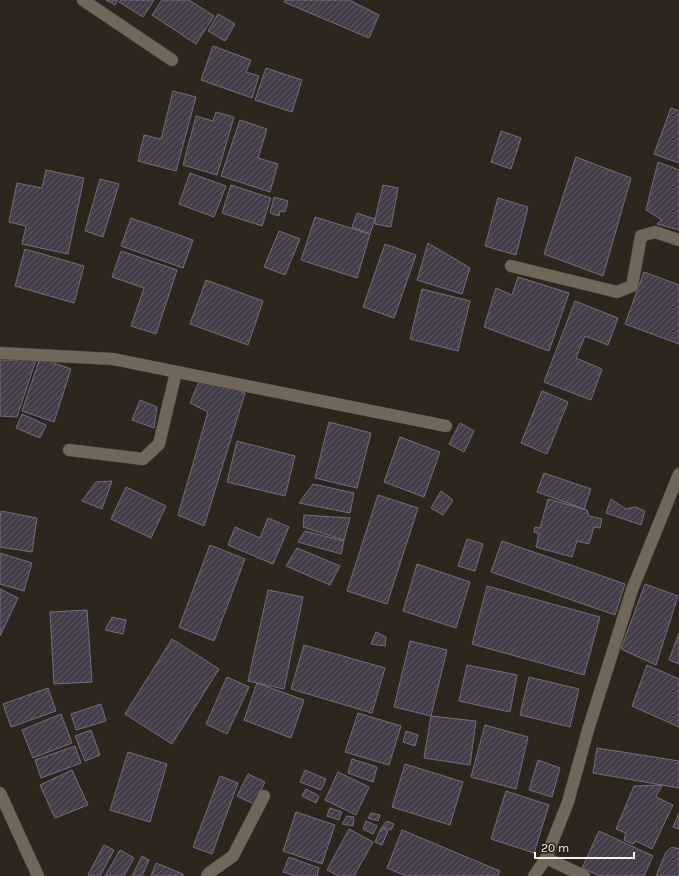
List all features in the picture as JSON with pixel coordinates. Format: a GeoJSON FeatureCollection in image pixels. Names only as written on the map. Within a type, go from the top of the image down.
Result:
{"type":"FeatureCollection","features":[{"type":"Feature","properties":{"kind":"street"},"geometry":{"type":"LineString","coordinates":[[83,0],[172,60]]}},
{"type":"Feature","properties":{"kind":"street"},"geometry":{"type":"LineString","coordinates":[[511,266],[617,292],[632,286],[641,236],[655,232],[679,240]]}},
{"type":"Feature","properties":{"kind":"street"},"geometry":{"type":"LineString","coordinates":[[0,352],[113,359],[446,426]]}},
{"type":"Feature","properties":{"kind":"street"},"geometry":{"type":"LineString","coordinates":[[69,450],[143,459],[159,444],[176,372]]}},
{"type":"Feature","properties":{"kind":"street"},"geometry":{"type":"LineString","coordinates":[[534,876],[546,858],[568,802],[588,730],[632,590],[679,474]]}},
{"type":"Feature","properties":{"kind":"street"},"geometry":{"type":"LineString","coordinates":[[0,793],[38,876]]}},
{"type":"Feature","properties":{"kind":"street"},"geometry":{"type":"LineString","coordinates":[[207,876],[233,856],[264,796]]}},
{"type":"Feature","properties":{"kind":"street"},"geometry":{"type":"LineString","coordinates":[[546,858],[584,876]]}},
{"type":"Feature","properties":{"kind":"building"},"geometry":{"type":"Polygon","coordinates":[[[106,0],[118,0],[115,5],[106,0]]]}},
{"type":"Feature","properties":{"kind":"building"},"geometry":{"type":"Polygon","coordinates":[[[121,0],[154,0],[143,17],[119,2],[121,0]]]}},
{"type":"Feature","properties":{"kind":"building"},"geometry":{"type":"Polygon","coordinates":[[[162,0],[189,0],[214,16],[196,44],[152,15],[162,0]]]}},
{"type":"Feature","properties":{"kind":"building"},"geometry":{"type":"Polygon","coordinates":[[[285,0],[349,0],[379,15],[369,38],[284,2],[285,0]]]}},
{"type":"Feature","properties":{"kind":"building"},"geometry":{"type":"Polygon","coordinates":[[[218,14],[235,24],[225,41],[208,31],[218,14]]]}},
{"type":"Feature","properties":{"kind":"building"},"geometry":{"type":"Polygon","coordinates":[[[213,46],[251,60],[246,72],[259,76],[252,98],[201,80],[213,46]]]}},
{"type":"Feature","properties":{"kind":"building"},"geometry":{"type":"Polygon","coordinates":[[[266,68],[302,80],[292,112],[255,100],[266,68]]]}},
{"type":"Feature","properties":{"kind":"building"},"geometry":{"type":"Polygon","coordinates":[[[173,91],[196,97],[176,171],[138,161],[144,135],[161,139],[173,91]]]}},
{"type":"Feature","properties":{"kind":"building"},"geometry":{"type":"Polygon","coordinates":[[[671,108],[679,111],[679,163],[654,154],[671,108]]]}},
{"type":"Feature","properties":{"kind":"building"},"geometry":{"type":"Polygon","coordinates":[[[216,112],[234,117],[217,175],[183,165],[196,116],[213,121],[216,112]]]}},
{"type":"Feature","properties":{"kind":"building"},"geometry":{"type":"Polygon","coordinates":[[[240,120],[267,129],[258,158],[278,164],[270,192],[221,176],[240,120]]]}},
{"type":"Feature","properties":{"kind":"building"},"geometry":{"type":"Polygon","coordinates":[[[501,131],[521,138],[511,169],[491,162],[501,131]]]}},
{"type":"Feature","properties":{"kind":"building"},"geometry":{"type":"Polygon","coordinates":[[[576,157],[631,178],[603,276],[544,254],[576,157]]]}},
{"type":"Feature","properties":{"kind":"building"},"geometry":{"type":"Polygon","coordinates":[[[658,162],[679,170],[679,230],[657,224],[662,220],[646,210],[658,162]]]}},
{"type":"Feature","properties":{"kind":"building"},"geometry":{"type":"Polygon","coordinates":[[[46,170],[84,178],[68,254],[22,244],[26,226],[9,222],[17,183],[42,188],[46,170]]]}},
{"type":"Feature","properties":{"kind":"building"},"geometry":{"type":"Polygon","coordinates":[[[190,173],[226,186],[214,217],[179,204],[190,173]]]}},
{"type":"Feature","properties":{"kind":"building"},"geometry":{"type":"Polygon","coordinates":[[[100,179],[119,184],[103,237],[85,231],[100,179]]]}},
{"type":"Feature","properties":{"kind":"building"},"geometry":{"type":"Polygon","coordinates":[[[231,185],[271,198],[262,226],[222,213],[231,185]]]}},
{"type":"Feature","properties":{"kind":"building"},"geometry":{"type":"Polygon","coordinates":[[[383,185],[398,188],[391,227],[375,224],[383,185]]]}},
{"type":"Feature","properties":{"kind":"building"},"geometry":{"type":"Polygon","coordinates":[[[274,197],[288,201],[285,212],[280,211],[279,216],[270,213],[274,197]]]}},
{"type":"Feature","properties":{"kind":"building"},"geometry":{"type":"Polygon","coordinates":[[[498,198],[528,207],[516,255],[485,246],[498,198]]]}},
{"type":"Feature","properties":{"kind":"building"},"geometry":{"type":"Polygon","coordinates":[[[357,213],[375,219],[370,234],[352,227],[357,213]]]}},
{"type":"Feature","properties":{"kind":"building"},"geometry":{"type":"Polygon","coordinates":[[[315,217],[370,234],[357,278],[301,260],[315,217]]]}},
{"type":"Feature","properties":{"kind":"building"},"geometry":{"type":"Polygon","coordinates":[[[131,218],[193,240],[183,268],[121,246],[131,218]]]}},
{"type":"Feature","properties":{"kind":"building"},"geometry":{"type":"Polygon","coordinates":[[[279,231],[300,239],[285,275],[264,267],[279,231]]]}},
{"type":"Feature","properties":{"kind":"building"},"geometry":{"type":"Polygon","coordinates":[[[428,243],[470,268],[462,294],[417,280],[428,243]]]}},
{"type":"Feature","properties":{"kind":"building"},"geometry":{"type":"Polygon","coordinates":[[[385,244],[416,255],[394,318],[363,307],[385,244]]]}},
{"type":"Feature","properties":{"kind":"building"},"geometry":{"type":"Polygon","coordinates":[[[25,249],[84,266],[74,303],[15,286],[25,249]]]}},
{"type":"Feature","properties":{"kind":"building"},"geometry":{"type":"Polygon","coordinates":[[[121,251],[177,270],[156,334],[131,326],[144,288],[112,277],[121,251]]]}},
{"type":"Feature","properties":{"kind":"building"},"geometry":{"type":"Polygon","coordinates":[[[644,272],[679,285],[679,344],[625,324],[644,272]]]}},
{"type":"Feature","properties":{"kind":"building"},"geometry":{"type":"Polygon","coordinates":[[[518,277],[569,293],[549,351],[484,327],[496,288],[512,295],[518,277]]]}},
{"type":"Feature","properties":{"kind":"building"},"geometry":{"type":"Polygon","coordinates":[[[206,280],[263,301],[248,345],[190,324],[206,280]]]}},
{"type":"Feature","properties":{"kind":"building"},"geometry":{"type":"Polygon","coordinates":[[[422,289],[470,301],[458,351],[410,339],[422,289]]]}},
{"type":"Feature","properties":{"kind":"building"},"geometry":{"type":"Polygon","coordinates":[[[575,301],[618,318],[608,345],[585,336],[576,358],[602,369],[591,400],[544,382],[575,301]]]}},
{"type":"Feature","properties":{"kind":"building"},"geometry":{"type":"Polygon","coordinates":[[[40,358],[71,369],[54,422],[22,411],[40,358]]]}},
{"type":"Feature","properties":{"kind":"building"},"geometry":{"type":"Polygon","coordinates":[[[0,360],[36,360],[17,417],[0,416],[0,360]]]}},
{"type":"Feature","properties":{"kind":"building"},"geometry":{"type":"Polygon","coordinates":[[[201,377],[245,393],[204,526],[178,515],[208,412],[190,403],[201,377]]]}},
{"type":"Feature","properties":{"kind":"building"},"geometry":{"type":"Polygon","coordinates":[[[542,391],[568,402],[547,454],[521,443],[542,391]]]}},
{"type":"Feature","properties":{"kind":"building"},"geometry":{"type":"Polygon","coordinates":[[[140,400],[157,407],[154,428],[132,420],[140,400]]]}},
{"type":"Feature","properties":{"kind":"building"},"geometry":{"type":"Polygon","coordinates":[[[22,414],[46,425],[40,438],[16,428],[22,414]]]}},
{"type":"Feature","properties":{"kind":"building"},"geometry":{"type":"Polygon","coordinates":[[[329,422],[371,433],[357,488],[315,478],[329,422]]]}},
{"type":"Feature","properties":{"kind":"building"},"geometry":{"type":"Polygon","coordinates":[[[460,423],[474,431],[464,452],[449,444],[460,423]]]}},
{"type":"Feature","properties":{"kind":"building"},"geometry":{"type":"Polygon","coordinates":[[[400,437],[440,452],[424,497],[384,482],[400,437]]]}},
{"type":"Feature","properties":{"kind":"building"},"geometry":{"type":"Polygon","coordinates":[[[237,441],[295,456],[285,496],[227,482],[237,441]]]}},
{"type":"Feature","properties":{"kind":"building"},"geometry":{"type":"Polygon","coordinates":[[[544,473],[591,489],[584,509],[537,492],[544,473]]]}},
{"type":"Feature","properties":{"kind":"building"},"geometry":{"type":"Polygon","coordinates":[[[112,481],[102,509],[82,501],[96,482],[112,481]]]}},
{"type":"Feature","properties":{"kind":"building"},"geometry":{"type":"Polygon","coordinates":[[[313,484],[354,493],[350,513],[299,503],[313,484]]]}},
{"type":"Feature","properties":{"kind":"building"},"geometry":{"type":"Polygon","coordinates":[[[126,487],[166,506],[151,538],[111,519],[126,487]]]}},
{"type":"Feature","properties":{"kind":"building"},"geometry":{"type":"Polygon","coordinates":[[[441,491],[453,500],[443,515],[431,508],[441,491]]]}},
{"type":"Feature","properties":{"kind":"building"},"geometry":{"type":"Polygon","coordinates":[[[378,495],[418,508],[387,604],[347,591],[378,495]]]}},
{"type":"Feature","properties":{"kind":"building"},"geometry":{"type":"Polygon","coordinates":[[[548,499],[587,510],[589,516],[602,519],[600,528],[594,527],[589,544],[577,541],[572,557],[536,547],[539,534],[534,532],[535,527],[540,528],[548,499]]]}},
{"type":"Feature","properties":{"kind":"building"},"geometry":{"type":"Polygon","coordinates":[[[611,499],[626,509],[635,507],[645,511],[641,525],[606,513],[611,499]]]}},
{"type":"Feature","properties":{"kind":"building"},"geometry":{"type":"Polygon","coordinates":[[[1,511],[37,518],[32,552],[0,547],[1,511]]]}},
{"type":"Feature","properties":{"kind":"building"},"geometry":{"type":"Polygon","coordinates":[[[304,515],[350,518],[344,540],[303,527],[304,515]]]}},
{"type":"Feature","properties":{"kind":"building"},"geometry":{"type":"Polygon","coordinates":[[[268,518],[289,527],[273,564],[228,545],[235,527],[260,538],[268,518]]]}},
{"type":"Feature","properties":{"kind":"building"},"geometry":{"type":"Polygon","coordinates":[[[305,531],[344,541],[341,554],[298,542],[305,531]]]}},
{"type":"Feature","properties":{"kind":"building"},"geometry":{"type":"Polygon","coordinates":[[[467,539],[483,544],[475,571],[458,566],[467,539]]]}},
{"type":"Feature","properties":{"kind":"building"},"geometry":{"type":"Polygon","coordinates":[[[502,541],[625,584],[615,615],[491,572],[502,541]]]}},
{"type":"Feature","properties":{"kind":"building"},"geometry":{"type":"Polygon","coordinates":[[[210,545],[245,559],[214,641],[179,627],[210,545]]]}},
{"type":"Feature","properties":{"kind":"building"},"geometry":{"type":"Polygon","coordinates":[[[297,548],[340,566],[330,585],[286,566],[297,548]]]}},
{"type":"Feature","properties":{"kind":"building"},"geometry":{"type":"Polygon","coordinates":[[[0,553],[32,563],[24,591],[0,584],[0,553]]]}},
{"type":"Feature","properties":{"kind":"building"},"geometry":{"type":"Polygon","coordinates":[[[417,564],[470,582],[456,628],[403,611],[417,564]]]}},
{"type":"Feature","properties":{"kind":"building"},"geometry":{"type":"Polygon","coordinates":[[[645,584],[678,596],[656,665],[621,649],[645,584]]]}},
{"type":"Feature","properties":{"kind":"building"},"geometry":{"type":"Polygon","coordinates":[[[487,586],[600,617],[584,675],[472,644],[487,586]]]}},
{"type":"Feature","properties":{"kind":"building"},"geometry":{"type":"Polygon","coordinates":[[[0,589],[18,598],[0,636],[0,589]]]}},
{"type":"Feature","properties":{"kind":"building"},"geometry":{"type":"Polygon","coordinates":[[[268,590],[303,597],[284,689],[248,681],[268,590]]]}},
{"type":"Feature","properties":{"kind":"building"},"geometry":{"type":"Polygon","coordinates":[[[87,610],[92,682],[54,684],[50,612],[87,610]]]}},
{"type":"Feature","properties":{"kind":"building"},"geometry":{"type":"Polygon","coordinates":[[[112,617],[126,620],[123,634],[105,630],[112,617]]]}},
{"type":"Feature","properties":{"kind":"building"},"geometry":{"type":"Polygon","coordinates":[[[376,632],[386,637],[385,646],[371,644],[376,632]]]}},
{"type":"Feature","properties":{"kind":"building"},"geometry":{"type":"Polygon","coordinates":[[[679,633],[679,664],[669,660],[679,633]]]}},
{"type":"Feature","properties":{"kind":"building"},"geometry":{"type":"Polygon","coordinates":[[[172,639],[219,669],[172,744],[125,714],[172,639]]]}},
{"type":"Feature","properties":{"kind":"building"},"geometry":{"type":"Polygon","coordinates":[[[410,641],[447,650],[431,716],[394,707],[410,641]]]}},
{"type":"Feature","properties":{"kind":"building"},"geometry":{"type":"Polygon","coordinates":[[[304,645],[385,668],[372,713],[291,689],[304,645]]]}},
{"type":"Feature","properties":{"kind":"building"},"geometry":{"type":"Polygon","coordinates":[[[467,665],[517,675],[510,712],[459,701],[467,665]]]}},
{"type":"Feature","properties":{"kind":"building"},"geometry":{"type":"Polygon","coordinates":[[[647,665],[679,679],[679,727],[632,706],[647,665]]]}},
{"type":"Feature","properties":{"kind":"building"},"geometry":{"type":"Polygon","coordinates":[[[227,677],[249,687],[227,734],[206,724],[227,677]]]}},
{"type":"Feature","properties":{"kind":"building"},"geometry":{"type":"Polygon","coordinates":[[[529,677],[579,689],[570,727],[520,715],[529,677]]]}},
{"type":"Feature","properties":{"kind":"building"},"geometry":{"type":"Polygon","coordinates":[[[257,683],[304,700],[291,738],[244,720],[257,683]]]}},
{"type":"Feature","properties":{"kind":"building"},"geometry":{"type":"Polygon","coordinates":[[[48,688],[56,711],[11,727],[3,704],[48,688]]]}},
{"type":"Feature","properties":{"kind":"building"},"geometry":{"type":"Polygon","coordinates":[[[101,704],[106,721],[76,730],[71,714],[101,704]]]}},
{"type":"Feature","properties":{"kind":"building"},"geometry":{"type":"Polygon","coordinates":[[[358,713],[401,726],[389,765],[345,752],[358,713]]]}},
{"type":"Feature","properties":{"kind":"building"},"geometry":{"type":"Polygon","coordinates":[[[61,714],[72,743],[33,758],[22,730],[61,714]]]}},
{"type":"Feature","properties":{"kind":"building"},"geometry":{"type":"Polygon","coordinates":[[[431,716],[476,721],[470,765],[424,758],[431,716]]]}},
{"type":"Feature","properties":{"kind":"building"},"geometry":{"type":"Polygon","coordinates":[[[485,725],[528,737],[516,789],[471,777],[485,725]]]}},
{"type":"Feature","properties":{"kind":"building"},"geometry":{"type":"Polygon","coordinates":[[[91,730],[100,755],[85,761],[75,736],[91,730]]]}},
{"type":"Feature","properties":{"kind":"building"},"geometry":{"type":"Polygon","coordinates":[[[406,731],[418,735],[415,746],[403,742],[406,731]]]}},
{"type":"Feature","properties":{"kind":"building"},"geometry":{"type":"Polygon","coordinates":[[[75,746],[81,763],[41,778],[35,760],[75,746]]]}},
{"type":"Feature","properties":{"kind":"building"},"geometry":{"type":"Polygon","coordinates":[[[597,748],[679,761],[679,788],[593,773],[597,748]]]}},
{"type":"Feature","properties":{"kind":"building"},"geometry":{"type":"Polygon","coordinates":[[[128,752],[167,764],[150,822],[110,810],[128,752]]]}},
{"type":"Feature","properties":{"kind":"building"},"geometry":{"type":"Polygon","coordinates":[[[352,759],[377,767],[373,782],[348,773],[352,759]]]}},
{"type":"Feature","properties":{"kind":"building"},"geometry":{"type":"Polygon","coordinates":[[[538,760],[560,768],[552,797],[529,790],[538,760]]]}},
{"type":"Feature","properties":{"kind":"building"},"geometry":{"type":"Polygon","coordinates":[[[405,764],[463,782],[450,825],[392,807],[405,764]]]}},
{"type":"Feature","properties":{"kind":"building"},"geometry":{"type":"Polygon","coordinates":[[[72,770],[88,805],[55,818],[40,785],[72,770]]]}},
{"type":"Feature","properties":{"kind":"building"},"geometry":{"type":"Polygon","coordinates":[[[305,770],[326,779],[321,790],[300,782],[305,770]]]}},
{"type":"Feature","properties":{"kind":"building"},"geometry":{"type":"Polygon","coordinates":[[[338,772],[369,787],[356,815],[325,800],[338,772]]]}},
{"type":"Feature","properties":{"kind":"building"},"geometry":{"type":"Polygon","coordinates":[[[248,774],[265,782],[254,804],[237,796],[248,774]]]}},
{"type":"Feature","properties":{"kind":"building"},"geometry":{"type":"Polygon","coordinates":[[[220,776],[238,783],[212,854],[193,847],[220,776]]]}},
{"type":"Feature","properties":{"kind":"building"},"geometry":{"type":"Polygon","coordinates":[[[662,785],[656,797],[673,805],[652,849],[636,841],[633,844],[624,840],[626,833],[616,829],[634,786],[662,785]]]}},
{"type":"Feature","properties":{"kind":"building"},"geometry":{"type":"Polygon","coordinates":[[[306,789],[319,796],[316,803],[302,796],[306,789]]]}},
{"type":"Feature","properties":{"kind":"building"},"geometry":{"type":"Polygon","coordinates":[[[506,791],[549,805],[534,853],[491,839],[506,791]]]}},
{"type":"Feature","properties":{"kind":"building"},"geometry":{"type":"Polygon","coordinates":[[[330,808],[342,812],[339,820],[327,816],[330,808]]]}},
{"type":"Feature","properties":{"kind":"building"},"geometry":{"type":"Polygon","coordinates":[[[296,812],[335,825],[322,864],[283,851],[296,812]]]}},
{"type":"Feature","properties":{"kind":"building"},"geometry":{"type":"Polygon","coordinates":[[[371,813],[380,815],[378,821],[368,818],[371,813]]]}},
{"type":"Feature","properties":{"kind":"building"},"geometry":{"type":"Polygon","coordinates":[[[679,813],[679,829],[673,827],[679,813]]]}},
{"type":"Feature","properties":{"kind":"building"},"geometry":{"type":"Polygon","coordinates":[[[347,816],[354,817],[353,826],[342,824],[347,816]]]}},
{"type":"Feature","properties":{"kind":"building"},"geometry":{"type":"Polygon","coordinates":[[[366,821],[377,826],[373,834],[363,829],[366,821]]]}},
{"type":"Feature","properties":{"kind":"building"},"geometry":{"type":"Polygon","coordinates":[[[387,821],[394,824],[391,830],[382,827],[387,821]]]}},
{"type":"Feature","properties":{"kind":"building"},"geometry":{"type":"Polygon","coordinates":[[[381,828],[388,831],[382,845],[375,842],[381,828]]]}},
{"type":"Feature","properties":{"kind":"building"},"geometry":{"type":"Polygon","coordinates":[[[349,829],[373,842],[354,876],[339,876],[327,870],[349,829]]]}},
{"type":"Feature","properties":{"kind":"building"},"geometry":{"type":"Polygon","coordinates":[[[402,830],[500,871],[498,876],[406,876],[387,868],[402,830]]]}},
{"type":"Feature","properties":{"kind":"building"},"geometry":{"type":"Polygon","coordinates":[[[599,831],[653,856],[644,876],[600,876],[582,868],[599,831]]]}},
{"type":"Feature","properties":{"kind":"building"},"geometry":{"type":"Polygon","coordinates":[[[104,845],[114,850],[100,876],[90,876],[88,875],[104,845]]]}},
{"type":"Feature","properties":{"kind":"building"},"geometry":{"type":"Polygon","coordinates":[[[672,847],[679,849],[679,876],[656,876],[666,852],[672,847]]]}},
{"type":"Feature","properties":{"kind":"building"},"geometry":{"type":"Polygon","coordinates":[[[120,850],[134,858],[124,876],[105,876],[120,850]]]}},
{"type":"Feature","properties":{"kind":"building"},"geometry":{"type":"Polygon","coordinates":[[[142,856],[149,860],[142,876],[132,876],[142,856]]]}},
{"type":"Feature","properties":{"kind":"building"},"geometry":{"type":"Polygon","coordinates":[[[289,857],[319,868],[317,876],[295,876],[283,872],[289,857]]]}},
{"type":"Feature","properties":{"kind":"building"},"geometry":{"type":"Polygon","coordinates":[[[156,863],[183,874],[183,876],[151,876],[156,863]]]}}]}
